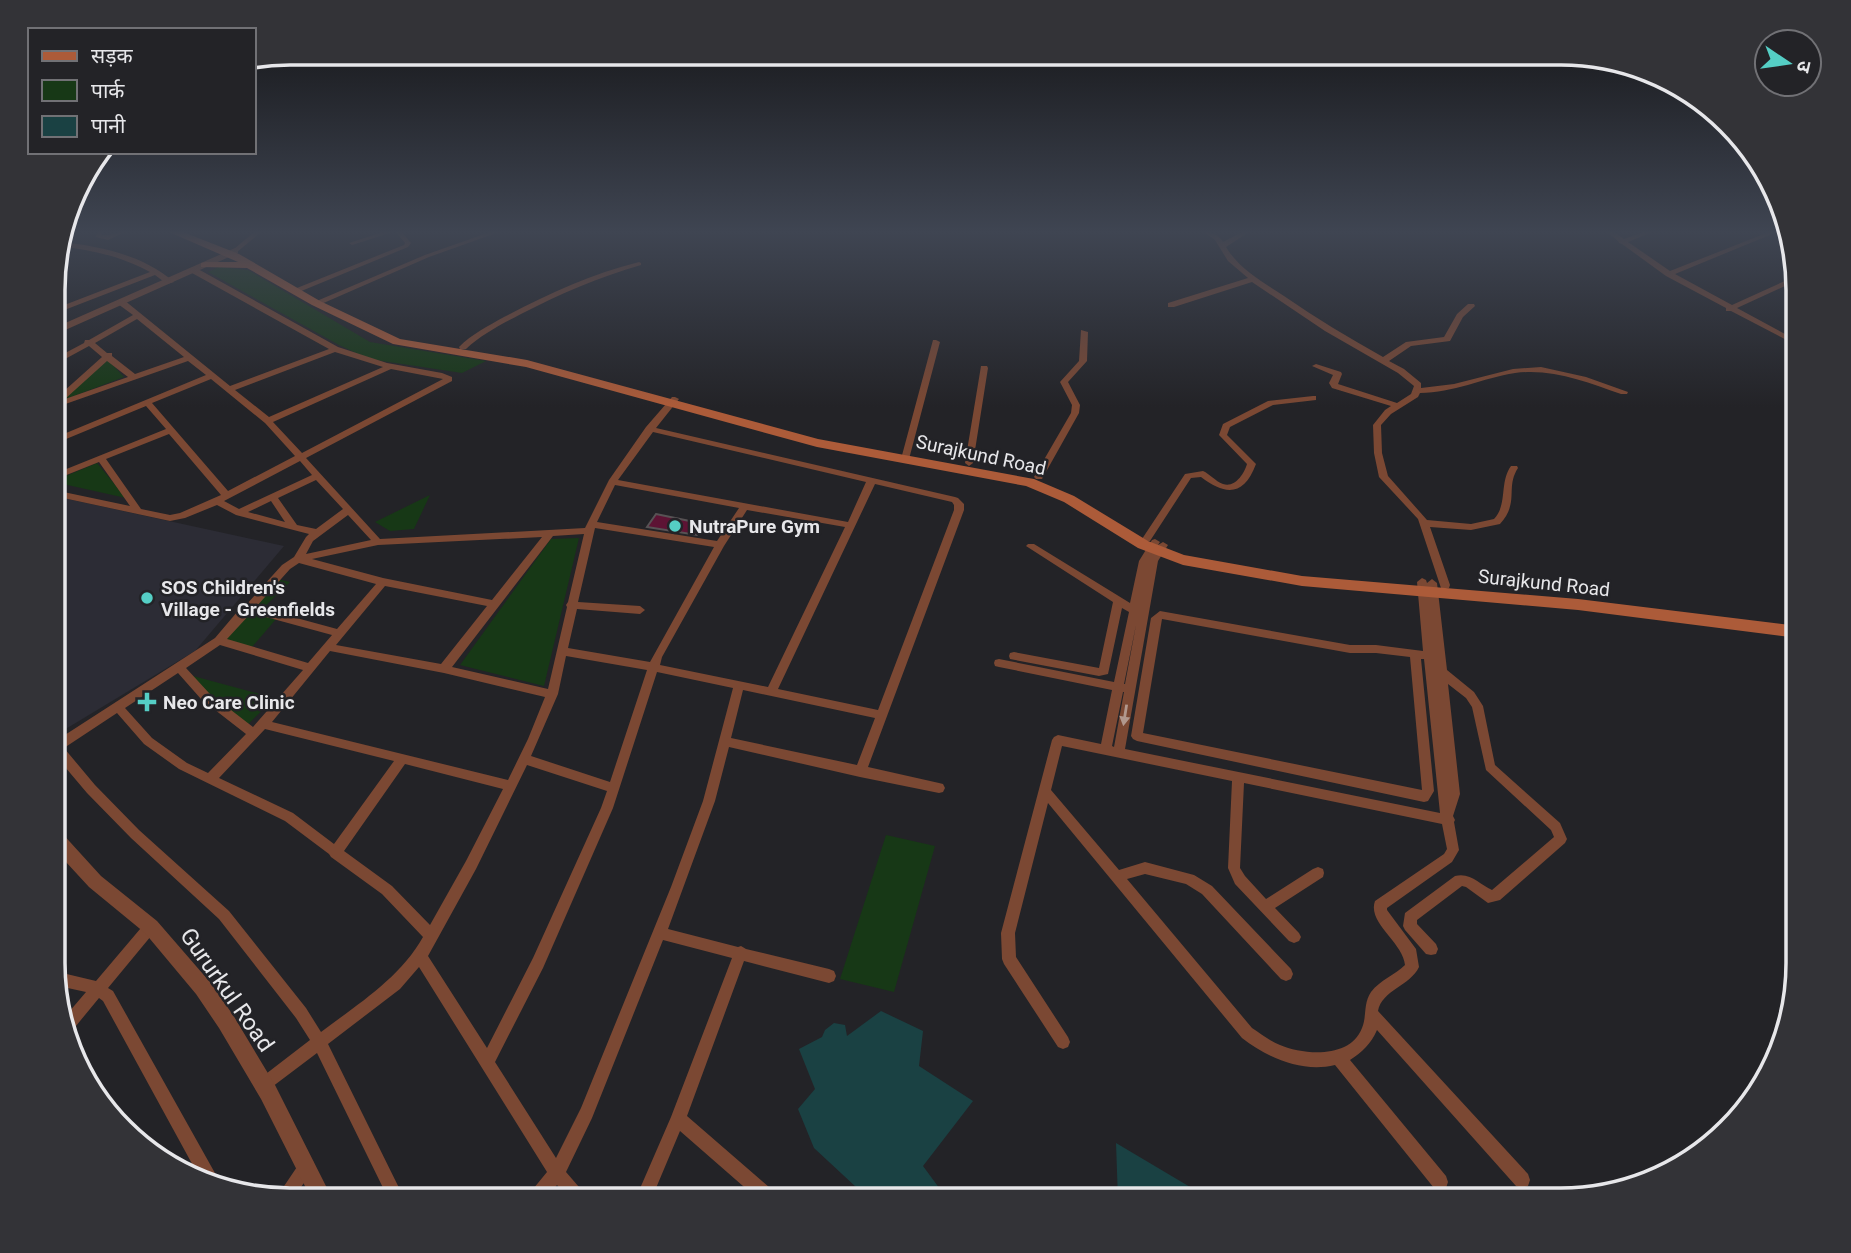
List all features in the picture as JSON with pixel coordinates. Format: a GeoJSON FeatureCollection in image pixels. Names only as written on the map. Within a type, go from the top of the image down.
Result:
{"type":"FeatureCollection","features":[{"type":"Feature","properties":{"kind":"main road","name":"Surajkund Road"},"geometry":{"type":"LineString","coordinates":[[304,290],[397,341],[527,364],[812,436],[1036,484],[1191,562],[1274,577],[1431,587],[1786,622]]}},
{"type":"Feature","properties":{"kind":"main road","name":"Surajkund Road"},"geometry":{"type":"LineString","coordinates":[[320,301],[396,332],[532,359],[673,402]]}},
{"type":"Feature","properties":{"kind":"main road","name":"Surajkund Road"},"geometry":{"type":"LineString","coordinates":[[906,456],[969,463],[1039,477],[1061,487],[1155,546]]}},
{"type":"Feature","properties":{"kind":"main road","name":"Surajkund Road"},"geometry":{"type":"LineString","coordinates":[[1431,587],[1786,631]]}},
{"type":"Feature","properties":{"kind":"street"},"geometry":{"type":"LineString","coordinates":[[65,308],[109,290]]}},
{"type":"Feature","properties":{"kind":"street"},"geometry":{"type":"LineString","coordinates":[[65,327],[149,290]]}},
{"type":"Feature","properties":{"kind":"street"},"geometry":{"type":"LineString","coordinates":[[65,495],[176,518],[222,498],[449,379],[442,375],[388,368],[335,349],[237,290]]}},
{"type":"Feature","properties":{"kind":"street"},"geometry":{"type":"LineString","coordinates":[[320,301],[345,290]]}},
{"type":"Feature","properties":{"kind":"street"},"geometry":{"type":"LineString","coordinates":[[463,347],[485,330],[561,290]]}},
{"type":"Feature","properties":{"kind":"street"},"geometry":{"type":"LineString","coordinates":[[1171,305],[1217,290]]}},
{"type":"Feature","properties":{"kind":"street"},"geometry":{"type":"LineString","coordinates":[[1270,290],[1328,329],[1384,360],[1413,380],[1418,391]]}},
{"type":"Feature","properties":{"kind":"street"},"geometry":{"type":"LineString","coordinates":[[1698,290],[1786,338]]}},
{"type":"Feature","properties":{"kind":"street"},"geometry":{"type":"LineString","coordinates":[[1729,309],[1769,290]]}},
{"type":"Feature","properties":{"kind":"street"},"geometry":{"type":"LineString","coordinates":[[121,302],[268,421],[377,542]]}},
{"type":"Feature","properties":{"kind":"street"},"geometry":{"type":"LineString","coordinates":[[1384,360],[1409,344],[1444,340],[1451,334],[1460,316],[1471,306]]}},
{"type":"Feature","properties":{"kind":"street"},"geometry":{"type":"LineString","coordinates":[[65,356],[136,316]]}},
{"type":"Feature","properties":{"kind":"street"},"geometry":{"type":"LineString","coordinates":[[1039,477],[1075,413],[1076,405],[1065,382],[1083,361],[1084,332]]}},
{"type":"Feature","properties":{"kind":"street"},"geometry":{"type":"LineString","coordinates":[[88,342],[134,376]]}},
{"type":"Feature","properties":{"kind":"street"},"geometry":{"type":"LineString","coordinates":[[906,456],[936,342]]}},
{"type":"Feature","properties":{"kind":"street"},"geometry":{"type":"LineString","coordinates":[[231,389],[335,349]]}},
{"type":"Feature","properties":{"kind":"street"},"geometry":{"type":"LineString","coordinates":[[65,395],[109,355]]}},
{"type":"Feature","properties":{"kind":"street"},"geometry":{"type":"LineString","coordinates":[[65,401],[191,356]]}},
{"type":"Feature","properties":{"kind":"street"},"geometry":{"type":"LineString","coordinates":[[1315,366],[1338,374],[1335,386],[1398,406]]}},
{"type":"Feature","properties":{"kind":"street"},"geometry":{"type":"LineString","coordinates":[[268,421],[388,368]]}},
{"type":"Feature","properties":{"kind":"street"},"geometry":{"type":"LineString","coordinates":[[969,463],[984,368]]}},
{"type":"Feature","properties":{"kind":"street"},"geometry":{"type":"LineString","coordinates":[[1045,792],[1223,1006],[1255,1040],[1270,1048],[1302,1058],[1326,1060],[1338,1057],[1365,1037],[1370,1027],[1375,998],[1410,970],[1413,963],[1411,954],[1380,912],[1380,905],[1451,855],[1453,850],[1449,816],[1443,796],[1425,523],[1384,477],[1377,425],[1418,391],[1450,390],[1506,372],[1529,369],[1580,378],[1624,391]]}},
{"type":"Feature","properties":{"kind":"street"},"geometry":{"type":"LineString","coordinates":[[65,436],[213,375]]}},
{"type":"Feature","properties":{"kind":"street"},"geometry":{"type":"LineString","coordinates":[[1124,688],[1122,668],[1139,614],[1155,546],[1188,476],[1203,474],[1220,487],[1230,488],[1237,485],[1250,470],[1251,461],[1223,435],[1226,426],[1271,402],[1313,398]]}},
{"type":"Feature","properties":{"kind":"street"},"geometry":{"type":"LineString","coordinates":[[147,402],[222,498],[239,513],[317,533]]}},
{"type":"Feature","properties":{"kind":"street"},"geometry":{"type":"LineString","coordinates":[[263,1085],[395,984],[420,956],[512,786],[552,694],[589,527],[612,482],[649,429],[673,402]]}},
{"type":"Feature","properties":{"kind":"street"},"geometry":{"type":"LineString","coordinates":[[649,429],[955,500],[959,507],[860,772]]}},
{"type":"Feature","properties":{"kind":"street"},"geometry":{"type":"LineString","coordinates":[[65,473],[169,431]]}},
{"type":"Feature","properties":{"kind":"street"},"geometry":{"type":"LineString","coordinates":[[101,458],[138,511]]}},
{"type":"Feature","properties":{"kind":"street"},"geometry":{"type":"LineString","coordinates":[[1425,523],[1471,527],[1497,522],[1509,505],[1508,477],[1514,468]]}},
{"type":"Feature","properties":{"kind":"street"},"geometry":{"type":"LineString","coordinates":[[239,513],[316,476]]}},
{"type":"Feature","properties":{"kind":"street"},"geometry":{"type":"LineString","coordinates":[[612,482],[849,526]]}},
{"type":"Feature","properties":{"kind":"street"},"geometry":{"type":"LineString","coordinates":[[772,691],[871,482]]}},
{"type":"Feature","properties":{"kind":"street"},"geometry":{"type":"LineString","coordinates":[[273,497],[293,526]]}},
{"type":"Feature","properties":{"kind":"street"},"geometry":{"type":"LineString","coordinates":[[487,1063],[538,963],[614,788],[652,667],[720,545],[746,506]]}},
{"type":"Feature","properties":{"kind":"street"},"geometry":{"type":"LineString","coordinates":[[298,559],[304,545],[347,511]]}},
{"type":"Feature","properties":{"kind":"street"},"geometry":{"type":"LineString","coordinates":[[65,741],[219,641],[285,566],[298,559],[377,542],[550,534],[589,527],[720,545]]}},
{"type":"Feature","properties":{"kind":"street"},"geometry":{"type":"LineString","coordinates":[[444,669],[550,534]]}},
{"type":"Feature","properties":{"kind":"street"},"geometry":{"type":"LineString","coordinates":[[1031,546],[1139,614]]}},
{"type":"Feature","properties":{"kind":"street"},"geometry":{"type":"LineString","coordinates":[[298,559],[383,582],[496,604]]}},
{"type":"Feature","properties":{"kind":"street"},"geometry":{"type":"LineString","coordinates":[[210,779],[263,724],[383,582]]}},
{"type":"Feature","properties":{"kind":"street"},"geometry":{"type":"LineString","coordinates":[[1013,656],[1104,671],[1118,601]]}},
{"type":"Feature","properties":{"kind":"street"},"geometry":{"type":"LineString","coordinates":[[571,605],[640,610]]}},
{"type":"Feature","properties":{"kind":"street"},"geometry":{"type":"LineString","coordinates":[[247,608],[339,633]]}},
{"type":"Feature","properties":{"kind":"street"},"geometry":{"type":"LineString","coordinates":[[1113,749],[1124,688],[1134,659],[1139,614]]}},
{"type":"Feature","properties":{"kind":"street"},"geometry":{"type":"LineString","coordinates":[[1415,654],[1428,792],[1424,797],[1139,738],[1137,735],[1147,663],[1156,618],[1160,615],[1350,649],[1415,654],[1434,656]]}},
{"type":"Feature","properties":{"kind":"street"},"geometry":{"type":"LineString","coordinates":[[219,641],[311,668]]}},
{"type":"Feature","properties":{"kind":"street"},"geometry":{"type":"LineString","coordinates":[[328,647],[444,669],[552,694]]}},
{"type":"Feature","properties":{"kind":"street"},"geometry":{"type":"LineString","coordinates":[[563,651],[881,715]]}},
{"type":"Feature","properties":{"kind":"street"},"geometry":{"type":"LineString","coordinates":[[1434,656],[1441,672],[1454,794],[1449,816]]}},
{"type":"Feature","properties":{"kind":"street"},"geometry":{"type":"LineString","coordinates":[[1134,659],[1147,663]]}},
{"type":"Feature","properties":{"kind":"street"},"geometry":{"type":"LineString","coordinates":[[999,663],[1124,688]]}},
{"type":"Feature","properties":{"kind":"street"},"geometry":{"type":"LineString","coordinates":[[1106,665],[1122,668]]}},
{"type":"Feature","properties":{"kind":"street"},"geometry":{"type":"LineString","coordinates":[[180,668],[216,706],[254,734]]}},
{"type":"Feature","properties":{"kind":"street"},"geometry":{"type":"LineString","coordinates":[[1431,949],[1410,926],[1410,917],[1460,880],[1469,882],[1488,897],[1495,896],[1561,839],[1556,827],[1490,768],[1477,706],[1470,695],[1441,672]]}},
{"type":"Feature","properties":{"kind":"street"},"geometry":{"type":"LineString","coordinates":[[545,1188],[557,1173],[587,1114],[697,836],[739,685]]}},
{"type":"Feature","properties":{"kind":"street"},"geometry":{"type":"LineString","coordinates":[[117,706],[148,741],[183,766],[282,812],[387,890],[431,936]]}},
{"type":"Feature","properties":{"kind":"street"},"geometry":{"type":"LineString","coordinates":[[263,724],[512,786]]}},
{"type":"Feature","properties":{"kind":"street"},"geometry":{"type":"LineString","coordinates":[[1063,1042],[1009,959],[1006,949],[1058,740],[1449,816]]}},
{"type":"Feature","properties":{"kind":"street"},"geometry":{"type":"LineString","coordinates":[[725,741],[940,789]]}},
{"type":"Feature","properties":{"kind":"street"},"geometry":{"type":"LineString","coordinates":[[335,853],[403,758]]}},
{"type":"Feature","properties":{"kind":"street"},"geometry":{"type":"LineString","coordinates":[[65,759],[135,834],[224,915],[301,1013],[320,1044],[391,1188]]}},
{"type":"Feature","properties":{"kind":"street"},"geometry":{"type":"LineString","coordinates":[[524,759],[614,788]]}},
{"type":"Feature","properties":{"kind":"street"},"geometry":{"type":"LineString","coordinates":[[1238,777],[1232,862],[1240,880],[1294,937]]}},
{"type":"Feature","properties":{"kind":"street","name":"Gururkul Road"},"geometry":{"type":"LineString","coordinates":[[65,848],[100,886],[151,926],[200,986],[263,1085],[317,1188]]}},
{"type":"Feature","properties":{"kind":"street"},"geometry":{"type":"LineString","coordinates":[[1116,877],[1145,868],[1196,882],[1207,890],[1286,974]]}},
{"type":"Feature","properties":{"kind":"street"},"geometry":{"type":"LineString","coordinates":[[1265,906],[1318,873]]}},
{"type":"Feature","properties":{"kind":"street"},"geometry":{"type":"LineString","coordinates":[[72,1020],[151,926]]}},
{"type":"Feature","properties":{"kind":"street"},"geometry":{"type":"LineString","coordinates":[[659,933],[829,976]]}},
{"type":"Feature","properties":{"kind":"street"},"geometry":{"type":"LineString","coordinates":[[648,1188],[678,1119],[741,952]]}},
{"type":"Feature","properties":{"kind":"street"},"geometry":{"type":"LineString","coordinates":[[420,956],[557,1173],[569,1188]]}},
{"type":"Feature","properties":{"kind":"street"},"geometry":{"type":"LineString","coordinates":[[66,981],[97,988],[111,1000],[204,1171]]}},
{"type":"Feature","properties":{"kind":"street"},"geometry":{"type":"LineString","coordinates":[[1371,1013],[1522,1180]]}},
{"type":"Feature","properties":{"kind":"street"},"geometry":{"type":"LineString","coordinates":[[1338,1057],[1440,1182]]}},
{"type":"Feature","properties":{"kind":"street"},"geometry":{"type":"LineString","coordinates":[[678,1119],[757,1188]]}},
{"type":"Feature","properties":{"kind":"street"},"geometry":{"type":"LineString","coordinates":[[292,1188],[307,1167]]}},
{"type":"Feature","properties":{"kind":"shaded area","name":"SOS Children's Village - Greenfields"},"geometry":{"type":"Polygon","coordinates":[[[65,498],[284,546],[195,651],[65,729],[65,498]]]}},
{"type":"Feature","properties":{"kind":"green space"},"geometry":{"type":"Polygon","coordinates":[[[241,290],[283,290],[370,342],[486,361],[462,373],[369,359],[241,290]]]}},
{"type":"Feature","properties":{"kind":"green space"},"geometry":{"type":"Polygon","coordinates":[[[108,360],[124,377],[65,399],[65,396],[108,360]]]}},
{"type":"Feature","properties":{"kind":"green space"},"geometry":{"type":"Polygon","coordinates":[[[97,463],[126,498],[65,484],[65,476],[97,463]]]}},
{"type":"Feature","properties":{"kind":"green space"},"geometry":{"type":"Polygon","coordinates":[[[430,495],[414,529],[390,531],[375,522],[430,495]]]}},
{"type":"Feature","properties":{"kind":"green space"},"geometry":{"type":"Polygon","coordinates":[[[579,538],[544,686],[460,665],[551,539],[579,538]]]}},
{"type":"Feature","properties":{"kind":"green space"},"geometry":{"type":"Polygon","coordinates":[[[277,579],[290,582],[258,613],[277,618],[252,647],[224,640],[277,579]]]}},
{"type":"Feature","properties":{"kind":"green space"},"geometry":{"type":"Polygon","coordinates":[[[182,673],[275,698],[243,729],[182,673]]]}},
{"type":"Feature","properties":{"kind":"green space"},"geometry":{"type":"Polygon","coordinates":[[[886,835],[935,846],[894,992],[840,979],[886,835]]]}},
{"type":"Feature","properties":{"kind":"water"},"geometry":{"type":"Polygon","coordinates":[[[881,1011],[923,1031],[919,1066],[973,1101],[923,1166],[939,1188],[857,1188],[814,1148],[798,1109],[815,1089],[799,1049],[822,1037],[825,1030],[834,1023],[845,1025],[847,1036],[881,1011]]]}},
{"type":"Feature","properties":{"kind":"water"},"geometry":{"type":"Polygon","coordinates":[[[1116,1143],[1192,1188],[1118,1188],[1116,1143]]]}},
{"type":"Feature","properties":{"kind":"building","name":"NutraPure Gym"},"geometry":{"type":"Polygon","coordinates":[[[656,514],[704,524],[697,535],[647,527],[656,514]]]}},
{"type":"Feature","properties":{"kind":"place","name":"NutraPure Gym"},"geometry":{"type":"Point","coordinates":[675,526]}},
{"type":"Feature","properties":{"kind":"place","name":"SOS Children's Village - Greenfields"},"geometry":{"type":"Point","coordinates":[147,598]}},
{"type":"Feature","properties":{"kind":"place","name":"Neo Care Clinic"},"geometry":{"type":"Point","coordinates":[147,702]}}]}
